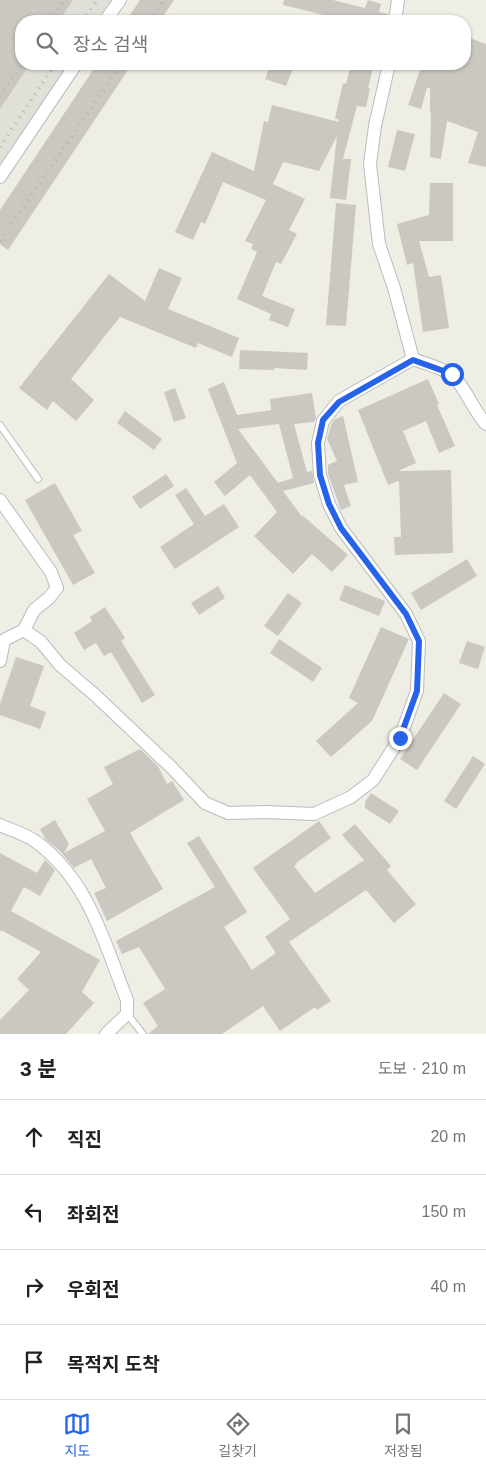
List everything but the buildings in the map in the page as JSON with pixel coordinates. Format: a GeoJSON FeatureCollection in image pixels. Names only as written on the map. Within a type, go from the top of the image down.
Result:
{"type":"FeatureCollection","features":[{"type":"Feature","properties":{"kind":"street"},"geometry":{"type":"LineString","coordinates":[[109,15],[120,0]]}},
{"type":"Feature","properties":{"kind":"street"},"geometry":{"type":"LineString","coordinates":[[396,15],[398,0]]}},
{"type":"Feature","properties":{"kind":"street"},"geometry":{"type":"LineString","coordinates":[[0,177],[72,70]]}},
{"type":"Feature","properties":{"kind":"street"},"geometry":{"type":"LineString","coordinates":[[388,70],[375,126],[370,164],[380,244],[413,360]]}},
{"type":"Feature","properties":{"kind":"street"},"geometry":{"type":"LineString","coordinates":[[24,630],[41,642],[60,665],[95,695],[205,802],[228,813],[314,814],[351,797],[373,780],[400,738],[417,691],[419,641],[406,614],[341,528],[329,504],[320,475],[318,443],[323,420],[339,402],[413,360],[452,374],[465,392],[478,416],[486,424]]}},
{"type":"Feature","properties":{"kind":"street"},"geometry":{"type":"LineString","coordinates":[[0,500],[51,572],[57,588],[49,598],[34,610],[24,630],[4,640],[0,661]]}},
{"type":"Feature","properties":{"kind":"street"},"geometry":{"type":"LineString","coordinates":[[0,825],[33,839],[57,859],[80,891],[97,920],[127,1000],[127,1014],[106,1034]]}},
{"type":"Feature","properties":{"kind":"lane"},"geometry":{"type":"LineString","coordinates":[[0,425],[38,478]]}},
{"type":"Feature","properties":{"kind":"lane"},"geometry":{"type":"LineString","coordinates":[[127,1014],[143,1034]]}},
{"type":"Feature","properties":{"kind":"shaded area"},"geometry":{"type":"Polygon","coordinates":[[[0,0],[117,0],[107,15],[15,15],[15,70],[71,70],[0,177],[0,0]]]}},
{"type":"Feature","properties":{"kind":"railway"},"geometry":{"type":"LineString","coordinates":[[54,15],[64,0]]}},
{"type":"Feature","properties":{"kind":"railway"},"geometry":{"type":"LineString","coordinates":[[87,15],[97,0]]}},
{"type":"Feature","properties":{"kind":"railway"},"geometry":{"type":"LineString","coordinates":[[154,15],[164,0]]}},
{"type":"Feature","properties":{"kind":"railway"},"geometry":{"type":"LineString","coordinates":[[0,96],[18,70]]}},
{"type":"Feature","properties":{"kind":"railway"},"geometry":{"type":"LineString","coordinates":[[0,147],[51,70]]}},
{"type":"Feature","properties":{"kind":"railway"},"geometry":{"type":"LineString","coordinates":[[0,241],[117,70]]}},
{"type":"Feature","properties":{"kind":"route"},"geometry":{"type":"LineString","coordinates":[[400,738],[417,691],[419,641],[406,614],[341,528],[329,504],[320,475],[318,443],[323,420],[339,402],[413,360],[452,374]]}}]}
